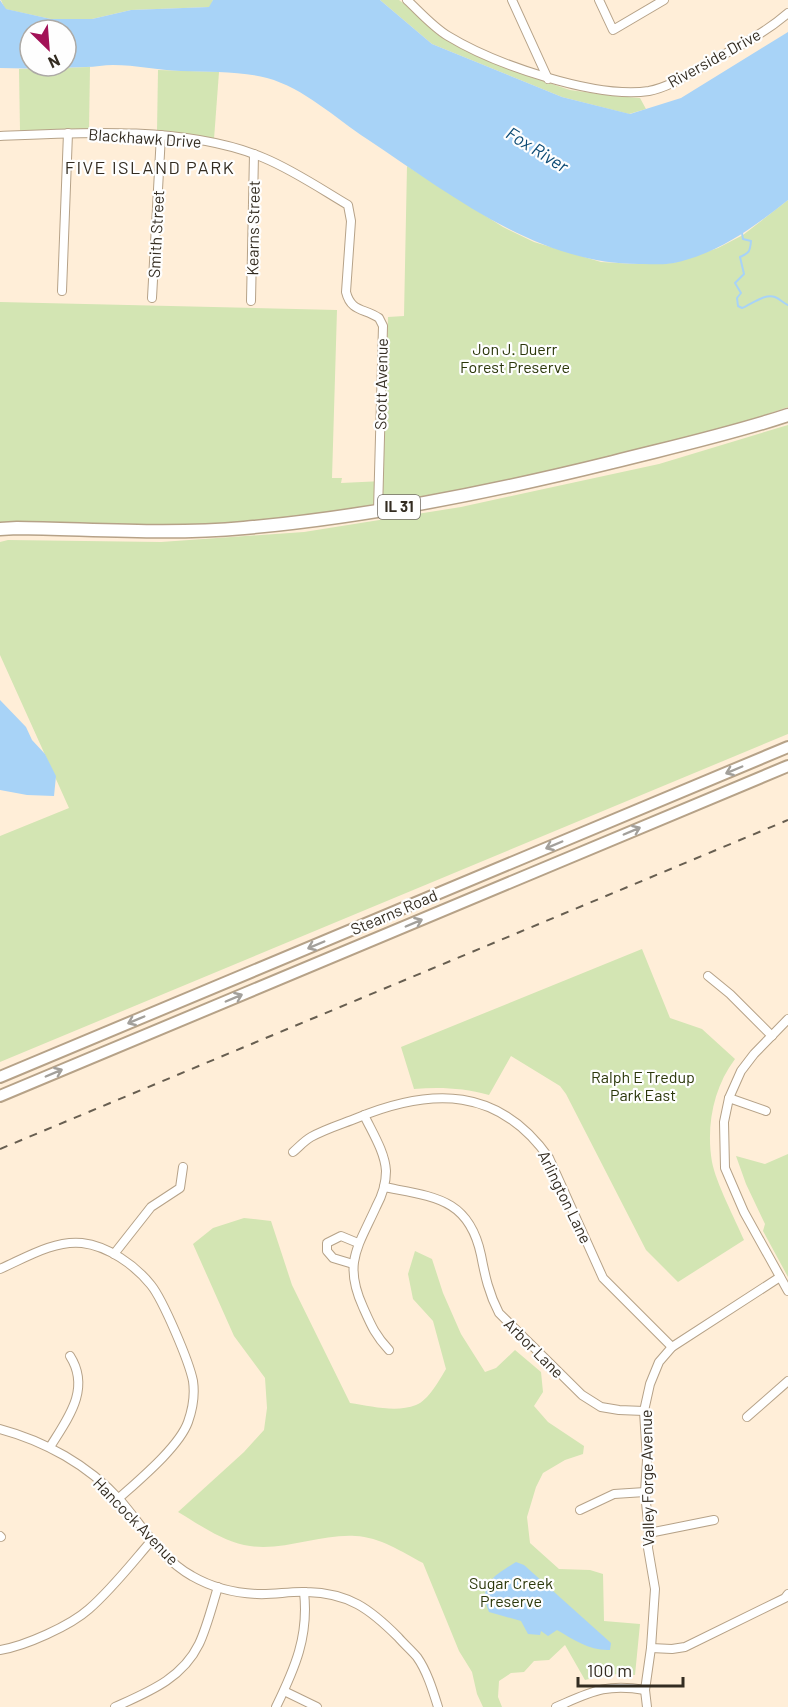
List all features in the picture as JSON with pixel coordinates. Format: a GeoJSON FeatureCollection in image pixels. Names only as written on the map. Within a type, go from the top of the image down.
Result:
{"type":"FeatureCollection","features":[{"type":"Feature","properties":{"kind":"main road","name":"IL 31"},"geometry":{"type":"LineString","coordinates":[[0,530],[17,528],[200,531],[244,528],[378,511],[527,483],[728,434],[788,415]]}},
{"type":"Feature","properties":{"kind":"main road","name":"Stearns Road"},"geometry":{"type":"LineString","coordinates":[[0,1077],[788,747]]}},
{"type":"Feature","properties":{"kind":"main road","name":"Stearns Road"},"geometry":{"type":"LineString","coordinates":[[0,1096],[788,766]]}},
{"type":"Feature","properties":{"kind":"street","name":"Riverside Drive"},"geometry":{"type":"LineString","coordinates":[[407,0],[447,35],[498,60],[548,78],[605,90],[649,91],[668,85],[775,25],[788,14]]}},
{"type":"Feature","properties":{"kind":"street"},"geometry":{"type":"LineString","coordinates":[[512,0],[548,78]]}},
{"type":"Feature","properties":{"kind":"street"},"geometry":{"type":"LineString","coordinates":[[599,0],[614,30],[664,0]]}},
{"type":"Feature","properties":{"kind":"street"},"geometry":{"type":"LineString","coordinates":[[62,291],[68,133]]}},
{"type":"Feature","properties":{"kind":"street","name":"Blackhawk Drive"},"geometry":{"type":"LineString","coordinates":[[0,136],[68,133],[161,135],[223,144],[266,158],[348,205]]}},
{"type":"Feature","properties":{"kind":"street","name":"Smith Street"},"geometry":{"type":"LineString","coordinates":[[153,298],[161,135]]}},
{"type":"Feature","properties":{"kind":"street","name":"Kearns Street"},"geometry":{"type":"LineString","coordinates":[[251,302],[254,154]]}},
{"type":"Feature","properties":{"kind":"street","name":"Scott Avenue"},"geometry":{"type":"LineString","coordinates":[[348,205],[351,220],[346,292],[349,302],[355,308],[379,318],[383,326],[378,511]]}},
{"type":"Feature","properties":{"kind":"street"},"geometry":{"type":"LineString","coordinates":[[708,976],[730,994],[772,1036]]}},
{"type":"Feature","properties":{"kind":"street"},"geometry":{"type":"LineString","coordinates":[[788,1019],[741,1071],[729,1098],[724,1122],[725,1168],[744,1212],[788,1292]]}},
{"type":"Feature","properties":{"kind":"street","name":"Arlington Lane"},"geometry":{"type":"LineString","coordinates":[[293,1152],[310,1137],[364,1115],[398,1104],[434,1097],[482,1104],[506,1114],[537,1141],[549,1158],[603,1278],[672,1347]]}},
{"type":"Feature","properties":{"kind":"street"},"geometry":{"type":"LineString","coordinates":[[729,1098],[766,1111]]}},
{"type":"Feature","properties":{"kind":"street"},"geometry":{"type":"LineString","coordinates":[[364,1115],[382,1155],[386,1170],[384,1186],[358,1244],[353,1264],[355,1289],[376,1337],[389,1350]]}},
{"type":"Feature","properties":{"kind":"street"},"geometry":{"type":"LineString","coordinates":[[114,1254],[151,1207],[180,1188],[183,1167]]}},
{"type":"Feature","properties":{"kind":"street","name":"Arbor Lane"},"geometry":{"type":"LineString","coordinates":[[384,1186],[430,1196],[448,1203],[463,1215],[478,1240],[490,1296],[499,1313],[582,1395],[601,1407],[644,1411]]}},
{"type":"Feature","properties":{"kind":"street"},"geometry":{"type":"LineString","coordinates":[[353,1264],[333,1258],[327,1251],[327,1243],[341,1236],[358,1244]]}},
{"type":"Feature","properties":{"kind":"street"},"geometry":{"type":"LineString","coordinates":[[0,1269],[55,1246],[84,1243],[114,1254],[140,1274],[157,1293],[192,1379],[194,1389],[191,1412],[188,1424],[178,1441],[118,1499]]}},
{"type":"Feature","properties":{"kind":"street","name":"Valley Forge Avenue"},"geometry":{"type":"LineString","coordinates":[[647,1707],[645,1690],[651,1648],[655,1589],[648,1548],[649,1533],[645,1492],[647,1460],[644,1411],[650,1384],[659,1362],[672,1347],[780,1277]]}},
{"type":"Feature","properties":{"kind":"street"},"geometry":{"type":"LineString","coordinates":[[50,1447],[76,1402],[80,1381],[77,1366],[70,1356]]}},
{"type":"Feature","properties":{"kind":"street"},"geometry":{"type":"LineString","coordinates":[[747,1417],[788,1381]]}},
{"type":"Feature","properties":{"kind":"street","name":"Hancock Avenue"},"geometry":{"type":"LineString","coordinates":[[0,1429],[50,1447],[86,1470],[118,1499],[175,1564],[192,1576],[218,1587],[239,1592],[258,1594],[304,1592],[342,1597],[375,1614],[417,1658],[432,1688],[438,1707]]}},
{"type":"Feature","properties":{"kind":"street"},"geometry":{"type":"LineString","coordinates":[[580,1510],[614,1494],[645,1492]]}},
{"type":"Feature","properties":{"kind":"street"},"geometry":{"type":"LineString","coordinates":[[649,1533],[714,1520]]}},
{"type":"Feature","properties":{"kind":"street"},"geometry":{"type":"LineString","coordinates":[[0,1650],[16,1647],[67,1624],[88,1610],[152,1540]]}},
{"type":"Feature","properties":{"kind":"street"},"geometry":{"type":"LineString","coordinates":[[115,1707],[156,1688],[181,1671],[200,1643],[218,1587]]}},
{"type":"Feature","properties":{"kind":"street"},"geometry":{"type":"LineString","coordinates":[[276,1707],[303,1642],[304,1592]]}},
{"type":"Feature","properties":{"kind":"street"},"geometry":{"type":"LineString","coordinates":[[651,1648],[685,1647],[785,1598],[788,1594]]}},
{"type":"Feature","properties":{"kind":"street"},"geometry":{"type":"LineString","coordinates":[[556,1707],[597,1690],[623,1686],[645,1690]]}},
{"type":"Feature","properties":{"kind":"street"},"geometry":{"type":"LineString","coordinates":[[284,1691],[317,1707]]}},
{"type":"Feature","properties":{"kind":"green space"},"geometry":{"type":"Polygon","coordinates":[[[1,0],[213,0],[210,7],[131,10],[92,19],[46,18],[5,9],[1,0]]]}},
{"type":"Feature","properties":{"kind":"green space"},"geometry":{"type":"Polygon","coordinates":[[[380,0],[399,0],[465,48],[496,64],[570,90],[640,98],[646,109],[629,114],[562,97],[432,44],[380,0]]]}},
{"type":"Feature","properties":{"kind":"green space"},"geometry":{"type":"Polygon","coordinates":[[[78,67],[90,67],[89,130],[20,131],[19,78],[78,78],[78,67]]]}},
{"type":"Feature","properties":{"kind":"green space"},"geometry":{"type":"Polygon","coordinates":[[[158,70],[219,72],[214,139],[157,131],[158,70]]]}},
{"type":"Feature","properties":{"kind":"green space","name":"Jon J. Duerr Forest Preserve"},"geometry":{"type":"Polygon","coordinates":[[[407,166],[503,227],[534,242],[601,262],[673,263],[718,248],[743,235],[788,200],[788,407],[750,420],[632,451],[493,484],[347,509],[252,522],[178,526],[0,525],[0,302],[337,310],[332,478],[342,478],[341,483],[383,481],[388,317],[404,316],[407,166]]]}},
{"type":"Feature","properties":{"kind":"green space"},"geometry":{"type":"Polygon","coordinates":[[[788,425],[788,734],[0,1062],[0,836],[69,808],[0,655],[0,542],[8,540],[161,542],[304,532],[461,507],[659,464],[788,425]]]}},
{"type":"Feature","properties":{"kind":"green space","name":"Ralph E Tredup Park East"},"geometry":{"type":"Polygon","coordinates":[[[642,949],[670,1018],[702,1029],[735,1059],[727,1070],[716,1095],[711,1122],[710,1149],[717,1180],[744,1240],[678,1282],[646,1250],[560,1086],[511,1056],[489,1095],[452,1089],[414,1089],[401,1047],[642,949]]]}},
{"type":"Feature","properties":{"kind":"green space"},"geometry":{"type":"Polygon","coordinates":[[[788,1154],[788,1277],[763,1231],[765,1224],[736,1156],[765,1164],[788,1154]]]}},
{"type":"Feature","properties":{"kind":"green space","name":"Sugar Creek Preserve"},"geometry":{"type":"Polygon","coordinates":[[[244,1218],[271,1221],[292,1285],[350,1403],[392,1409],[416,1405],[429,1394],[446,1369],[433,1321],[413,1299],[408,1274],[415,1251],[432,1259],[443,1293],[461,1334],[485,1372],[496,1368],[515,1350],[541,1372],[543,1392],[534,1406],[548,1422],[584,1446],[583,1454],[565,1460],[543,1473],[527,1517],[530,1543],[559,1569],[590,1570],[603,1574],[604,1621],[640,1624],[635,1675],[610,1674],[585,1680],[565,1645],[549,1660],[534,1661],[524,1672],[511,1673],[499,1681],[498,1697],[502,1707],[483,1707],[477,1694],[472,1672],[459,1651],[423,1563],[382,1542],[355,1536],[341,1536],[271,1547],[244,1545],[218,1536],[178,1512],[244,1452],[264,1430],[267,1408],[265,1378],[234,1336],[193,1244],[213,1228],[244,1218]]]}},
{"type":"Feature","properties":{"kind":"water"},"geometry":{"type":"Polygon","coordinates":[[[0,0],[6,9],[46,18],[18,18],[18,68],[0,68],[0,0]]]}},
{"type":"Feature","properties":{"kind":"water","name":"Fox River"},"geometry":{"type":"Polygon","coordinates":[[[213,0],[380,0],[432,44],[562,97],[630,114],[681,98],[788,32],[788,200],[735,238],[690,259],[662,264],[605,261],[568,253],[532,240],[497,222],[430,182],[319,104],[281,83],[267,78],[235,73],[122,65],[78,67],[78,19],[92,19],[131,10],[209,7],[213,0]]]}},
{"type":"Feature","properties":{"kind":"water"},"geometry":{"type":"Polygon","coordinates":[[[0,700],[26,727],[32,740],[45,754],[56,776],[54,796],[27,795],[0,790],[0,700]]]}},
{"type":"Feature","properties":{"kind":"water"},"geometry":{"type":"Polygon","coordinates":[[[516,1562],[524,1565],[611,1643],[610,1650],[589,1647],[557,1630],[548,1636],[541,1631],[540,1635],[528,1634],[521,1621],[489,1612],[485,1594],[490,1581],[516,1562]]]}},
{"type":"Feature","properties":{"kind":"waterway"},"geometry":{"type":"LineString","coordinates":[[742,233],[743,239],[751,241],[749,252],[740,257],[744,274],[735,283],[741,293],[737,298],[738,306],[742,308],[771,296],[788,305]]}},
{"type":"Feature","properties":{"kind":"railway"},"geometry":{"type":"LineString","coordinates":[[0,1149],[788,820]]}},
{"type":"Feature","properties":{"kind":"district","name":"FIVE ISLAND PARK"},"geometry":{"type":"Point","coordinates":[150,168]}}]}
